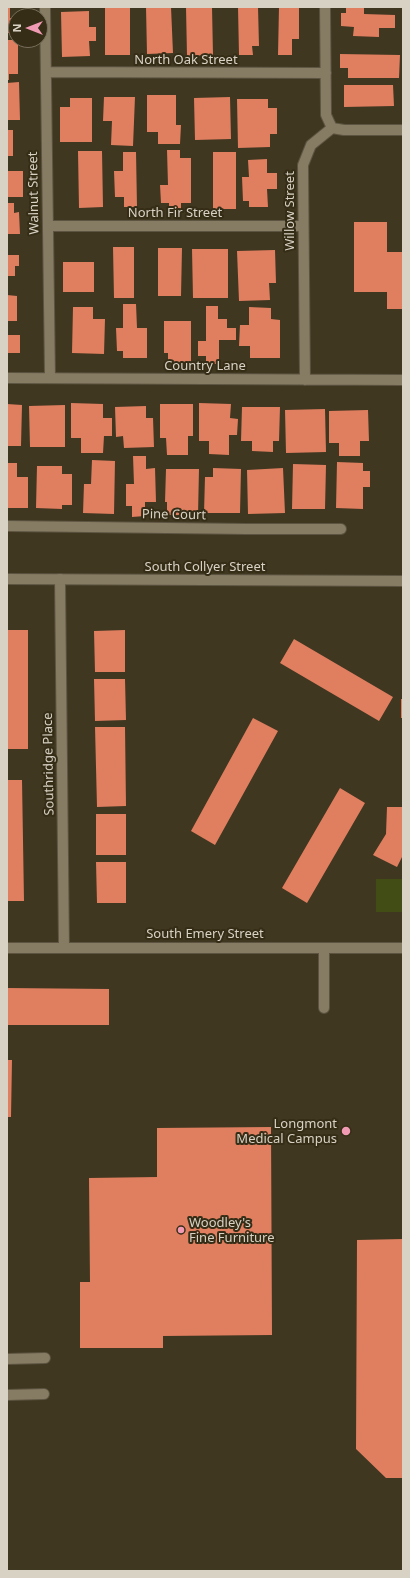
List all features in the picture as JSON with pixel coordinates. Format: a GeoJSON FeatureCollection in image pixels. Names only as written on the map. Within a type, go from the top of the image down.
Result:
{"type":"FeatureCollection","features":[{"type":"Feature","properties":{"kind":"street","name":"Walnut Street"},"geometry":{"type":"LineString","coordinates":[[45,7],[50,378]]}},
{"type":"Feature","properties":{"kind":"street"},"geometry":{"type":"LineString","coordinates":[[325,7],[326,115],[332,128],[344,130],[403,130]]}},
{"type":"Feature","properties":{"kind":"street","name":"North Oak Street"},"geometry":{"type":"LineString","coordinates":[[46,72],[326,73]]}},
{"type":"Feature","properties":{"kind":"street","name":"Willow Street"},"geometry":{"type":"LineString","coordinates":[[304,380],[303,165],[311,145],[332,128]]}},
{"type":"Feature","properties":{"kind":"street","name":"North Fir Street"},"geometry":{"type":"LineString","coordinates":[[48,226],[303,226]]}},
{"type":"Feature","properties":{"kind":"street","name":"Country Lane"},"geometry":{"type":"LineString","coordinates":[[7,378],[403,380]]}},
{"type":"Feature","properties":{"kind":"street","name":"Pine Court"},"geometry":{"type":"LineString","coordinates":[[7,526],[341,529]]}},
{"type":"Feature","properties":{"kind":"street","name":"South Collyer Street"},"geometry":{"type":"LineString","coordinates":[[7,579],[403,581]]}},
{"type":"Feature","properties":{"kind":"street","name":"Southridge Place"},"geometry":{"type":"LineString","coordinates":[[60,580],[64,948]]}},
{"type":"Feature","properties":{"kind":"street","name":"South Emery Street"},"geometry":{"type":"LineString","coordinates":[[7,948],[403,948]]}},
{"type":"Feature","properties":{"kind":"street"},"geometry":{"type":"LineString","coordinates":[[324,948],[324,1008]]}},
{"type":"Feature","properties":{"kind":"street"},"geometry":{"type":"LineString","coordinates":[[7,1359],[45,1358]]}},
{"type":"Feature","properties":{"kind":"street"},"geometry":{"type":"LineString","coordinates":[[7,1395],[44,1394]]}},
{"type":"Feature","properties":{"kind":"green space"},"geometry":{"type":"Polygon","coordinates":[[[376,879],[403,879],[403,912],[376,912],[376,879]]]}},
{"type":"Feature","properties":{"kind":"building"},"geometry":{"type":"Polygon","coordinates":[[[7,7],[10,7],[8,8],[7,33],[7,7]]]}},
{"type":"Feature","properties":{"kind":"building"},"geometry":{"type":"Polygon","coordinates":[[[105,7],[130,7],[130,55],[105,55],[105,7]]]}},
{"type":"Feature","properties":{"kind":"building"},"geometry":{"type":"Polygon","coordinates":[[[146,7],[171,7],[173,53],[147,54],[146,7]]]}},
{"type":"Feature","properties":{"kind":"building"},"geometry":{"type":"Polygon","coordinates":[[[186,7],[212,7],[213,55],[187,56],[186,7]]]}},
{"type":"Feature","properties":{"kind":"building"},"geometry":{"type":"Polygon","coordinates":[[[238,7],[258,7],[259,46],[252,46],[253,55],[239,55],[238,7]]]}},
{"type":"Feature","properties":{"kind":"building"},"geometry":{"type":"Polygon","coordinates":[[[279,7],[299,7],[299,39],[292,39],[292,55],[278,55],[279,7]]]}},
{"type":"Feature","properties":{"kind":"building"},"geometry":{"type":"Polygon","coordinates":[[[346,7],[364,7],[364,14],[395,15],[395,28],[379,28],[379,37],[353,36],[354,27],[341,26],[341,13],[346,13],[346,7]]]}},
{"type":"Feature","properties":{"kind":"building"},"geometry":{"type":"Polygon","coordinates":[[[89,11],[89,27],[96,27],[96,41],[89,41],[90,56],[62,57],[61,12],[89,11]]]}},
{"type":"Feature","properties":{"kind":"building"},"geometry":{"type":"Polygon","coordinates":[[[8,40],[8,48],[18,48],[18,74],[9,74],[9,80],[7,80],[8,40]]]}},
{"type":"Feature","properties":{"kind":"building"},"geometry":{"type":"Polygon","coordinates":[[[340,54],[400,55],[399,78],[348,78],[348,68],[340,68],[340,54]]]}},
{"type":"Feature","properties":{"kind":"building"},"geometry":{"type":"Polygon","coordinates":[[[19,82],[20,120],[7,120],[7,83],[19,82]]]}},
{"type":"Feature","properties":{"kind":"building"},"geometry":{"type":"Polygon","coordinates":[[[344,85],[393,85],[394,106],[344,107],[344,85]]]}},
{"type":"Feature","properties":{"kind":"building"},"geometry":{"type":"Polygon","coordinates":[[[147,95],[176,95],[176,125],[181,125],[180,144],[158,144],[158,132],[147,132],[147,95]]]}},
{"type":"Feature","properties":{"kind":"building"},"geometry":{"type":"Polygon","coordinates":[[[104,97],[135,97],[133,146],[111,145],[112,121],[103,121],[104,97]]]}},
{"type":"Feature","properties":{"kind":"building"},"geometry":{"type":"Polygon","coordinates":[[[230,97],[231,139],[195,140],[194,98],[230,97]]]}},
{"type":"Feature","properties":{"kind":"building"},"geometry":{"type":"Polygon","coordinates":[[[70,98],[92,98],[92,142],[60,142],[60,107],[70,107],[70,98]]]}},
{"type":"Feature","properties":{"kind":"building"},"geometry":{"type":"Polygon","coordinates":[[[237,99],[268,99],[268,108],[277,108],[277,134],[270,134],[270,147],[238,148],[237,99]]]}},
{"type":"Feature","properties":{"kind":"building"},"geometry":{"type":"Polygon","coordinates":[[[7,130],[13,130],[13,156],[7,156],[7,130]]]}},
{"type":"Feature","properties":{"kind":"building"},"geometry":{"type":"Polygon","coordinates":[[[167,150],[180,150],[180,158],[191,158],[191,203],[181,203],[181,209],[169,209],[169,203],[161,203],[160,185],[168,185],[167,150]]]}},
{"type":"Feature","properties":{"kind":"building"},"geometry":{"type":"Polygon","coordinates":[[[78,151],[102,151],[103,207],[79,208],[78,151]]]}},
{"type":"Feature","properties":{"kind":"building"},"geometry":{"type":"Polygon","coordinates":[[[123,152],[136,152],[137,207],[124,207],[124,197],[115,197],[114,171],[123,171],[123,152]]]}},
{"type":"Feature","properties":{"kind":"building"},"geometry":{"type":"Polygon","coordinates":[[[213,152],[236,152],[236,209],[213,209],[213,152]]]}},
{"type":"Feature","properties":{"kind":"building"},"geometry":{"type":"Polygon","coordinates":[[[267,159],[267,173],[277,173],[277,189],[267,189],[268,207],[249,207],[249,201],[243,201],[242,177],[249,177],[248,160],[267,159]]]}},
{"type":"Feature","properties":{"kind":"building"},"geometry":{"type":"Polygon","coordinates":[[[7,171],[23,171],[23,197],[7,197],[7,171]]]}},
{"type":"Feature","properties":{"kind":"building"},"geometry":{"type":"Polygon","coordinates":[[[7,203],[14,203],[14,213],[19,212],[20,234],[7,234],[7,203]]]}},
{"type":"Feature","properties":{"kind":"building"},"geometry":{"type":"Polygon","coordinates":[[[354,222],[387,222],[387,252],[403,252],[403,309],[387,309],[387,292],[354,292],[354,222]]]}},
{"type":"Feature","properties":{"kind":"building"},"geometry":{"type":"Polygon","coordinates":[[[113,247],[134,247],[134,298],[114,298],[113,247]]]}},
{"type":"Feature","properties":{"kind":"building"},"geometry":{"type":"Polygon","coordinates":[[[158,248],[182,248],[181,296],[158,296],[158,248]]]}},
{"type":"Feature","properties":{"kind":"building"},"geometry":{"type":"Polygon","coordinates":[[[192,249],[228,249],[228,298],[193,298],[192,249]]]}},
{"type":"Feature","properties":{"kind":"building"},"geometry":{"type":"Polygon","coordinates":[[[275,250],[276,283],[269,283],[270,300],[239,301],[237,251],[275,250]]]}},
{"type":"Feature","properties":{"kind":"building"},"geometry":{"type":"Polygon","coordinates":[[[7,255],[19,255],[19,266],[15,266],[15,276],[7,276],[7,255]]]}},
{"type":"Feature","properties":{"kind":"building"},"geometry":{"type":"Polygon","coordinates":[[[63,262],[94,262],[94,292],[63,292],[63,262]]]}},
{"type":"Feature","properties":{"kind":"building"},"geometry":{"type":"Polygon","coordinates":[[[7,295],[17,296],[17,321],[7,321],[7,295]]]}},
{"type":"Feature","properties":{"kind":"building"},"geometry":{"type":"Polygon","coordinates":[[[123,304],[136,304],[137,328],[147,328],[147,358],[123,358],[123,351],[117,351],[116,328],[123,328],[123,304]]]}},
{"type":"Feature","properties":{"kind":"building"},"geometry":{"type":"Polygon","coordinates":[[[206,306],[218,306],[218,319],[227,319],[227,328],[236,328],[236,340],[219,340],[219,364],[206,364],[206,356],[198,356],[198,341],[206,341],[206,306]]]}},
{"type":"Feature","properties":{"kind":"building"},"geometry":{"type":"Polygon","coordinates":[[[73,307],[93,307],[93,319],[105,319],[104,354],[72,353],[73,307]]]}},
{"type":"Feature","properties":{"kind":"building"},"geometry":{"type":"Polygon","coordinates":[[[249,307],[271,308],[271,319],[280,320],[280,358],[250,358],[250,346],[239,346],[240,325],[249,325],[249,307]]]}},
{"type":"Feature","properties":{"kind":"building"},"geometry":{"type":"Polygon","coordinates":[[[164,321],[191,321],[191,364],[168,364],[168,353],[164,353],[164,321]]]}},
{"type":"Feature","properties":{"kind":"building"},"geometry":{"type":"Polygon","coordinates":[[[7,335],[20,335],[20,353],[7,353],[7,335]]]}},
{"type":"Feature","properties":{"kind":"building"},"geometry":{"type":"Polygon","coordinates":[[[71,403],[103,404],[103,418],[112,418],[112,436],[104,436],[103,453],[81,453],[81,438],[71,438],[71,403]]]}},
{"type":"Feature","properties":{"kind":"building"},"geometry":{"type":"Polygon","coordinates":[[[199,403],[231,404],[230,418],[238,419],[237,435],[229,435],[229,455],[209,454],[209,441],[199,441],[199,403]]]}},
{"type":"Feature","properties":{"kind":"building"},"geometry":{"type":"Polygon","coordinates":[[[7,404],[22,405],[21,446],[7,446],[7,404]]]}},
{"type":"Feature","properties":{"kind":"building"},"geometry":{"type":"Polygon","coordinates":[[[160,404],[193,404],[193,436],[188,436],[188,455],[167,455],[166,438],[160,438],[160,404]]]}},
{"type":"Feature","properties":{"kind":"building"},"geometry":{"type":"Polygon","coordinates":[[[65,405],[65,447],[30,447],[29,406],[65,405]]]}},
{"type":"Feature","properties":{"kind":"building"},"geometry":{"type":"Polygon","coordinates":[[[146,406],[146,418],[153,418],[154,447],[124,448],[123,436],[116,437],[115,407],[146,406]]]}},
{"type":"Feature","properties":{"kind":"building"},"geometry":{"type":"Polygon","coordinates":[[[242,407],[280,407],[279,441],[273,441],[273,452],[252,451],[252,441],[241,441],[242,407]]]}},
{"type":"Feature","properties":{"kind":"building"},"geometry":{"type":"Polygon","coordinates":[[[325,409],[326,452],[286,453],[285,410],[325,409]]]}},
{"type":"Feature","properties":{"kind":"building"},"geometry":{"type":"Polygon","coordinates":[[[368,410],[369,441],[360,441],[360,456],[339,456],[339,443],[329,443],[329,411],[368,410]]]}},
{"type":"Feature","properties":{"kind":"building"},"geometry":{"type":"Polygon","coordinates":[[[133,456],[146,456],[146,469],[155,468],[156,502],[145,502],[145,516],[132,517],[132,506],[126,506],[126,484],[134,484],[133,456]]]}},
{"type":"Feature","properties":{"kind":"building"},"geometry":{"type":"Polygon","coordinates":[[[92,460],[115,461],[114,514],[83,513],[84,484],[91,484],[92,460]]]}},
{"type":"Feature","properties":{"kind":"building"},"geometry":{"type":"Polygon","coordinates":[[[337,462],[363,463],[363,471],[370,471],[370,487],[363,487],[363,509],[336,508],[337,462]]]}},
{"type":"Feature","properties":{"kind":"building"},"geometry":{"type":"Polygon","coordinates":[[[7,463],[17,463],[17,477],[28,477],[28,508],[7,508],[7,463]]]}},
{"type":"Feature","properties":{"kind":"building"},"geometry":{"type":"Polygon","coordinates":[[[293,464],[326,465],[325,509],[292,509],[293,464]]]}},
{"type":"Feature","properties":{"kind":"building"},"geometry":{"type":"Polygon","coordinates":[[[37,466],[62,466],[62,474],[72,474],[72,505],[62,505],[62,509],[36,508],[37,466]]]}},
{"type":"Feature","properties":{"kind":"building"},"geometry":{"type":"Polygon","coordinates":[[[213,468],[241,469],[240,513],[204,513],[205,477],[213,477],[213,468]]]}},
{"type":"Feature","properties":{"kind":"building"},"geometry":{"type":"Polygon","coordinates":[[[283,468],[285,513],[248,514],[247,470],[283,468]]]}},
{"type":"Feature","properties":{"kind":"building"},"geometry":{"type":"Polygon","coordinates":[[[166,469],[199,469],[198,515],[167,515],[167,502],[165,502],[166,469]]]}},
{"type":"Feature","properties":{"kind":"building"},"geometry":{"type":"Polygon","coordinates":[[[7,630],[28,630],[28,749],[7,749],[7,630]]]}},
{"type":"Feature","properties":{"kind":"building"},"geometry":{"type":"Polygon","coordinates":[[[125,630],[125,672],[95,672],[94,631],[125,630]]]}},
{"type":"Feature","properties":{"kind":"building"},"geometry":{"type":"Polygon","coordinates":[[[294,639],[393,697],[379,721],[280,663],[294,639]]]}},
{"type":"Feature","properties":{"kind":"building"},"geometry":{"type":"Polygon","coordinates":[[[94,679],[125,679],[126,720],[95,721],[94,679]]]}},
{"type":"Feature","properties":{"kind":"building"},"geometry":{"type":"Polygon","coordinates":[[[401,699],[403,699],[403,718],[401,718],[401,699]]]}},
{"type":"Feature","properties":{"kind":"building"},"geometry":{"type":"Polygon","coordinates":[[[253,718],[278,731],[215,845],[191,831],[253,718]]]}},
{"type":"Feature","properties":{"kind":"building"},"geometry":{"type":"Polygon","coordinates":[[[95,727],[125,727],[126,806],[97,807],[95,727]]]}},
{"type":"Feature","properties":{"kind":"building"},"geometry":{"type":"Polygon","coordinates":[[[7,780],[22,780],[24,901],[7,901],[7,780]]]}},
{"type":"Feature","properties":{"kind":"building"},"geometry":{"type":"Polygon","coordinates":[[[340,788],[365,803],[307,903],[282,888],[340,788]]]}},
{"type":"Feature","properties":{"kind":"building"},"geometry":{"type":"Polygon","coordinates":[[[387,807],[403,807],[403,855],[397,867],[373,855],[386,834],[387,807]]]}},
{"type":"Feature","properties":{"kind":"building"},"geometry":{"type":"Polygon","coordinates":[[[96,814],[126,814],[126,855],[96,855],[96,814]]]}},
{"type":"Feature","properties":{"kind":"building"},"geometry":{"type":"Polygon","coordinates":[[[96,862],[126,862],[126,903],[97,903],[96,862]]]}},
{"type":"Feature","properties":{"kind":"building"},"geometry":{"type":"Polygon","coordinates":[[[7,988],[109,989],[109,1025],[7,1025],[7,988]]]}},
{"type":"Feature","properties":{"kind":"building"},"geometry":{"type":"Polygon","coordinates":[[[7,1060],[12,1060],[11,1117],[7,1117],[7,1060]]]}},
{"type":"Feature","properties":{"kind":"building","name":"Woodley's Fine Furniture"},"geometry":{"type":"Polygon","coordinates":[[[271,1127],[272,1335],[163,1336],[163,1348],[80,1348],[80,1282],[90,1282],[89,1178],[157,1177],[157,1128],[271,1127]]]}},
{"type":"Feature","properties":{"kind":"building"},"geometry":{"type":"Polygon","coordinates":[[[403,1239],[403,1478],[386,1478],[356,1449],[357,1240],[403,1239]]]}},
{"type":"Feature","properties":{"kind":"place","name":"Longmont Medical Campus"},"geometry":{"type":"Point","coordinates":[346,1131]}},
{"type":"Feature","properties":{"kind":"place","name":"Woodley's Fine Furniture"},"geometry":{"type":"Point","coordinates":[181,1230]}}]}
